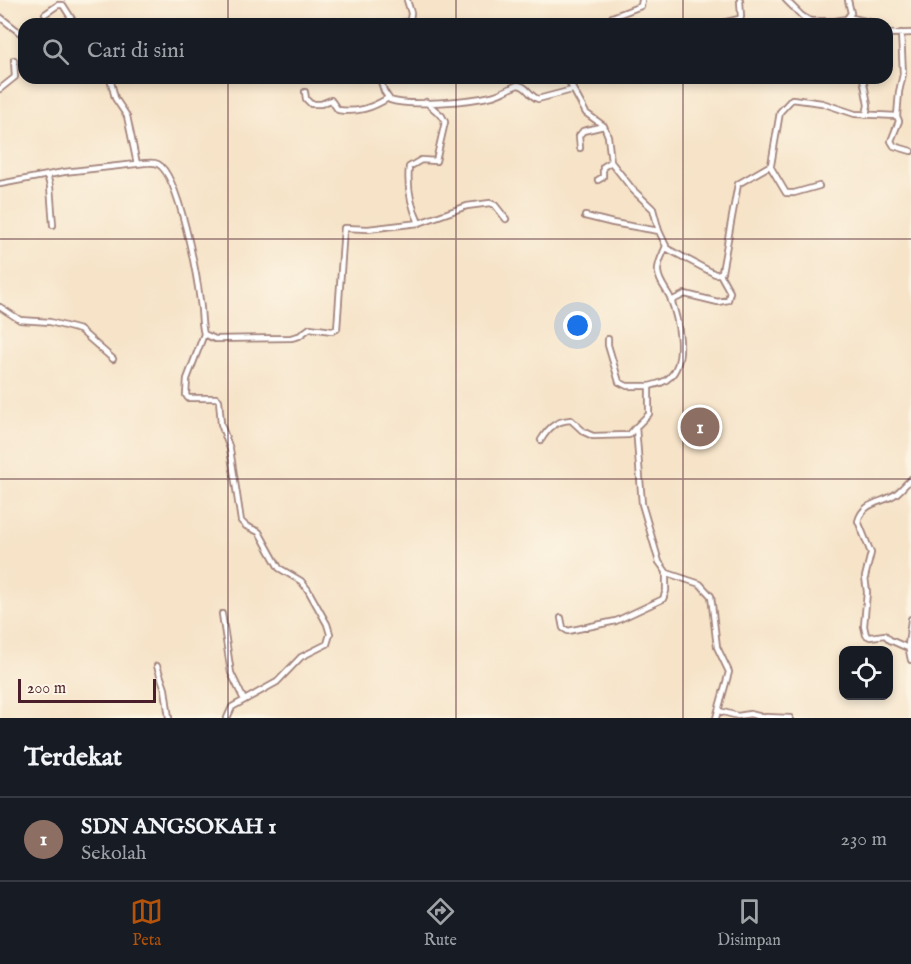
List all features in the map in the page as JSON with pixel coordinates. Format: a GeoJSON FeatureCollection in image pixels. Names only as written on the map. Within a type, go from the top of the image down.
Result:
{"type":"FeatureCollection","features":[{"type":"Feature","properties":{"kind":"street"},"geometry":{"type":"LineString","coordinates":[[407,0],[410,18]]}},
{"type":"Feature","properties":{"kind":"street"},"geometry":{"type":"LineString","coordinates":[[612,18],[641,6],[642,0]]}},
{"type":"Feature","properties":{"kind":"street"},"geometry":{"type":"LineString","coordinates":[[740,0],[740,18]]}},
{"type":"Feature","properties":{"kind":"street"},"geometry":{"type":"LineString","coordinates":[[786,0],[805,18]]}},
{"type":"Feature","properties":{"kind":"street"},"geometry":{"type":"LineString","coordinates":[[848,0],[851,13],[848,18]]}},
{"type":"Feature","properties":{"kind":"street"},"geometry":{"type":"LineString","coordinates":[[45,14],[58,5],[63,5],[71,18]]}},
{"type":"Feature","properties":{"kind":"street"},"geometry":{"type":"LineString","coordinates":[[0,17],[18,31]]}},
{"type":"Feature","properties":{"kind":"street"},"geometry":{"type":"LineString","coordinates":[[901,33],[903,74],[899,92],[897,116],[899,120],[891,141],[895,147],[911,151]]}},
{"type":"Feature","properties":{"kind":"street"},"geometry":{"type":"LineString","coordinates":[[893,34],[911,33]]}},
{"type":"Feature","properties":{"kind":"street"},"geometry":{"type":"LineString","coordinates":[[0,90],[15,77],[14,60]]}},
{"type":"Feature","properties":{"kind":"street"},"geometry":{"type":"LineString","coordinates":[[112,84],[118,104],[127,116],[137,164]]}},
{"type":"Feature","properties":{"kind":"street"},"geometry":{"type":"LineString","coordinates":[[382,84],[388,98]]}},
{"type":"Feature","properties":{"kind":"street"},"geometry":{"type":"LineString","coordinates":[[570,84],[586,113],[604,126],[608,136],[611,162],[633,190],[653,209],[666,248],[720,274],[730,292],[728,300],[718,302],[685,294],[671,301]]}},
{"type":"Feature","properties":{"kind":"street"},"geometry":{"type":"LineString","coordinates":[[864,84],[868,108],[866,115]]}},
{"type":"Feature","properties":{"kind":"street"},"geometry":{"type":"LineString","coordinates":[[305,92],[309,103],[321,104],[331,100],[338,110],[351,112],[374,106],[388,98],[403,103],[493,96],[518,85],[538,99],[572,90]]}},
{"type":"Feature","properties":{"kind":"street"},"geometry":{"type":"LineString","coordinates":[[720,274],[725,266],[738,184],[770,166],[773,161],[779,117],[792,99],[822,103],[849,113],[897,116]]}},
{"type":"Feature","properties":{"kind":"street"},"geometry":{"type":"LineString","coordinates":[[419,223],[414,213],[410,191],[409,167],[421,160],[436,161],[445,122],[442,116],[426,102]]}},
{"type":"Feature","properties":{"kind":"street"},"geometry":{"type":"LineString","coordinates":[[580,148],[579,136],[583,131],[604,126]]}},
{"type":"Feature","properties":{"kind":"street"},"geometry":{"type":"LineString","coordinates":[[598,180],[603,177],[603,167],[611,162]]}},
{"type":"Feature","properties":{"kind":"street"},"geometry":{"type":"LineString","coordinates":[[0,184],[47,175],[137,164],[158,164],[170,179],[186,229],[204,334],[186,379],[186,395],[188,398],[219,400],[221,424],[230,449],[241,521],[259,532],[279,568],[303,583],[317,604],[330,634],[327,644],[301,657],[277,682],[232,707],[227,718]]}},
{"type":"Feature","properties":{"kind":"street"},"geometry":{"type":"LineString","coordinates":[[770,166],[786,193],[819,186]]}},
{"type":"Feature","properties":{"kind":"street"},"geometry":{"type":"LineString","coordinates":[[47,175],[53,225]]}},
{"type":"Feature","properties":{"kind":"street"},"geometry":{"type":"LineString","coordinates":[[204,334],[215,339],[291,338],[299,336],[310,328],[335,330],[338,326],[340,254],[344,228],[419,223],[467,206],[493,203],[506,219]]}},
{"type":"Feature","properties":{"kind":"street"},"geometry":{"type":"LineString","coordinates":[[585,216],[659,231]]}},
{"type":"Feature","properties":{"kind":"street"},"geometry":{"type":"LineString","coordinates":[[608,339],[617,380],[627,386],[649,386],[667,380],[677,368],[680,341],[671,301],[658,272],[666,248]]}},
{"type":"Feature","properties":{"kind":"street"},"geometry":{"type":"LineString","coordinates":[[0,307],[20,320],[55,322],[80,330],[113,359]]}},
{"type":"Feature","properties":{"kind":"street"},"geometry":{"type":"LineString","coordinates":[[541,440],[552,426],[565,420],[572,421],[584,432],[597,436],[630,435],[638,423],[649,414],[649,386]]}},
{"type":"Feature","properties":{"kind":"street"},"geometry":{"type":"LineString","coordinates":[[636,427],[642,504],[656,555],[666,572],[698,583],[711,596],[716,641],[729,672],[716,718]]}},
{"type":"Feature","properties":{"kind":"street"},"geometry":{"type":"LineString","coordinates":[[908,648],[890,640],[886,635],[870,637],[866,635],[864,626],[867,592],[865,577],[871,553],[858,521],[860,514],[867,507],[897,493],[911,479]]}},
{"type":"Feature","properties":{"kind":"street"},"geometry":{"type":"LineString","coordinates":[[561,618],[563,628],[568,631],[621,619],[663,599],[666,591],[666,572]]}},
{"type":"Feature","properties":{"kind":"street"},"geometry":{"type":"LineString","coordinates":[[222,614],[231,673],[244,700]]}},
{"type":"Feature","properties":{"kind":"street"},"geometry":{"type":"LineString","coordinates":[[911,619],[908,648],[911,660]]}},
{"type":"Feature","properties":{"kind":"street"},"geometry":{"type":"LineString","coordinates":[[157,666],[165,689],[169,718]]}},
{"type":"Feature","properties":{"kind":"street"},"geometry":{"type":"LineString","coordinates":[[719,711],[738,716],[750,714],[790,718]]}},
{"type":"Feature","properties":{"kind":"place","name":"SDN ANGSOKAH 1"},"geometry":{"type":"Point","coordinates":[700,427]}}]}
